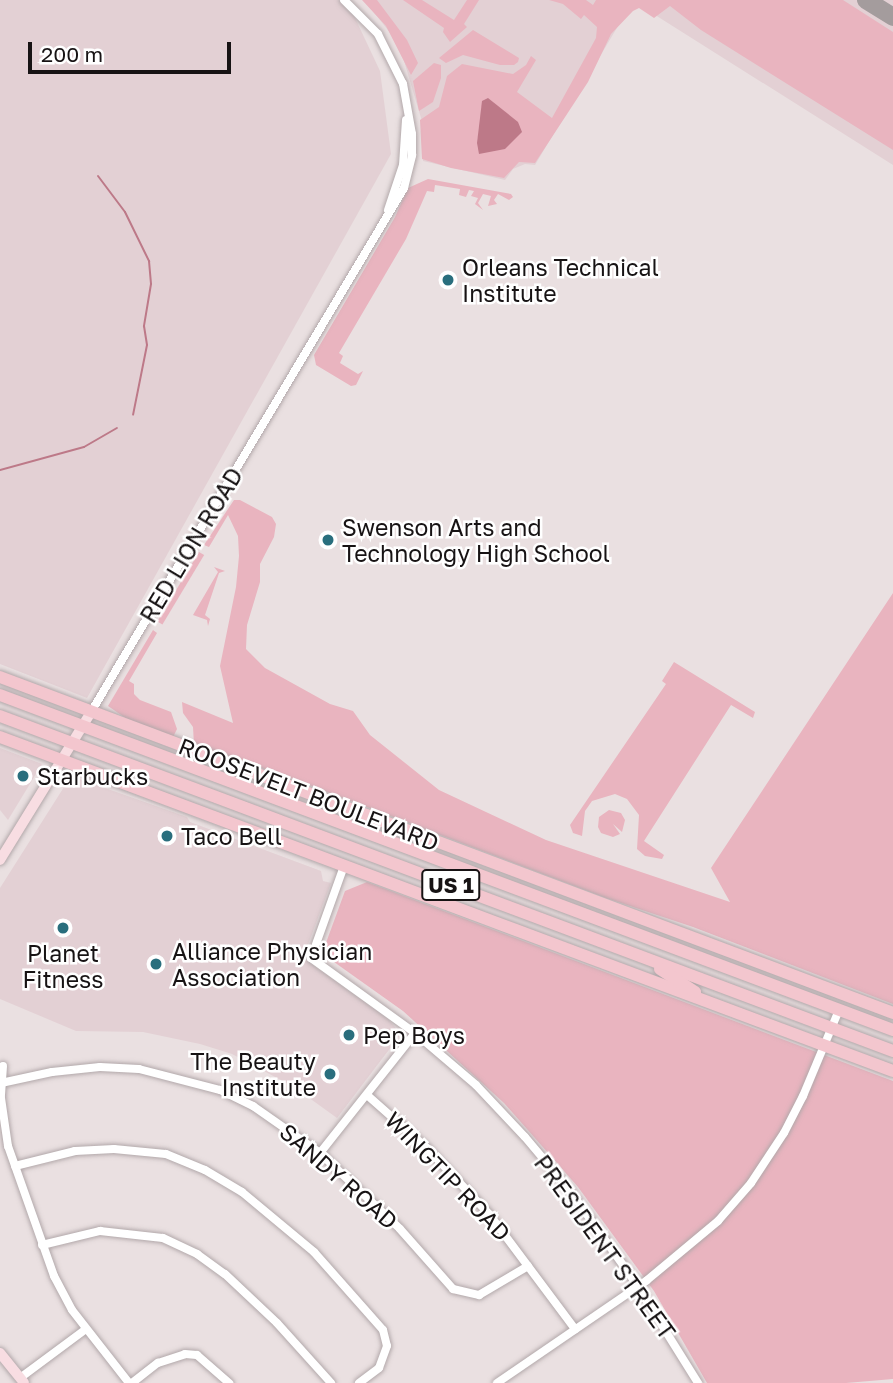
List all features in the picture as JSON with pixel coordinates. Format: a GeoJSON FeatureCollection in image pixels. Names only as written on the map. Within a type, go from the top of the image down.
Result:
{"type":"FeatureCollection","features":[{"type":"Feature","properties":{"kind":"highway","name":"ROOSEVELT BOULEVARD"},"geometry":{"type":"LineString","coordinates":[[0,677],[893,1013]]}},
{"type":"Feature","properties":{"kind":"highway","name":"ROOSEVELT BOULEVARD"},"geometry":{"type":"LineString","coordinates":[[0,695],[893,1030]]}},
{"type":"Feature","properties":{"kind":"highway","name":"ROOSEVELT BOULEVARD"},"geometry":{"type":"LineString","coordinates":[[0,716],[893,1051]]}},
{"type":"Feature","properties":{"kind":"highway","name":"US 1"},"geometry":{"type":"LineString","coordinates":[[0,737],[893,1072]]}},
{"type":"Feature","properties":{"kind":"highway"},"geometry":{"type":"LineString","coordinates":[[266,778],[328,818]]}},
{"type":"Feature","properties":{"kind":"highway"},"geometry":{"type":"LineString","coordinates":[[522,891],[590,899]]}},
{"type":"Feature","properties":{"kind":"highway"},"geometry":{"type":"LineString","coordinates":[[639,956],[715,1005]]}},
{"type":"Feature","properties":{"kind":"main road","name":"RED LION ROAD"},"geometry":{"type":"LineString","coordinates":[[0,860],[91,712]]}},
{"type":"Feature","properties":{"kind":"main road"},"geometry":{"type":"LineString","coordinates":[[0,1353],[22,1381]]}},
{"type":"Feature","properties":{"kind":"street"},"geometry":{"type":"LineString","coordinates":[[344,0],[368,21],[388,50],[406,99]]}},
{"type":"Feature","properties":{"kind":"street","name":"RED LION ROAD"},"geometry":{"type":"LineString","coordinates":[[91,712],[401,197],[410,170],[412,134],[406,99]]}},
{"type":"Feature","properties":{"kind":"street","name":"RED LION ROAD"},"geometry":{"type":"LineString","coordinates":[[380,229],[400,177],[405,150],[406,99]]}},
{"type":"Feature","properties":{"kind":"street","name":"PRESIDENT STREET"},"geometry":{"type":"LineString","coordinates":[[344,866],[311,958],[415,1033],[476,1086],[525,1137],[568,1188],[638,1287],[698,1383]]}},
{"type":"Feature","properties":{"kind":"street"},"geometry":{"type":"LineString","coordinates":[[497,1383],[638,1287],[718,1221],[751,1182],[793,1116],[839,1010]]}},
{"type":"Feature","properties":{"kind":"street"},"geometry":{"type":"LineString","coordinates":[[320,1153],[415,1033]]}},
{"type":"Feature","properties":{"kind":"street"},"geometry":{"type":"LineString","coordinates":[[3,1066],[1,1083],[4,1129],[15,1166],[61,1293],[86,1329],[130,1383],[158,1363],[185,1354],[197,1355],[229,1383]]}},
{"type":"Feature","properties":{"kind":"street","name":"SANDY ROAD"},"geometry":{"type":"LineString","coordinates":[[1,1083],[52,1072],[100,1068],[164,1074],[220,1090],[253,1106],[320,1153],[390,1219],[453,1289],[479,1295],[528,1266]]}},
{"type":"Feature","properties":{"kind":"street","name":"WINGTIP ROAD"},"geometry":{"type":"LineString","coordinates":[[367,1095],[450,1172],[489,1214],[575,1329]]}},
{"type":"Feature","properties":{"kind":"street"},"geometry":{"type":"LineString","coordinates":[[15,1166],[59,1154],[114,1149],[166,1154],[205,1170],[233,1186],[314,1252],[383,1330],[387,1346],[379,1368],[359,1383]]}},
{"type":"Feature","properties":{"kind":"street"},"geometry":{"type":"LineString","coordinates":[[42,1245],[100,1231],[163,1238],[197,1254],[225,1273],[277,1323],[331,1383]]}},
{"type":"Feature","properties":{"kind":"street"},"geometry":{"type":"LineString","coordinates":[[22,1381],[86,1329]]}},
{"type":"Feature","properties":{"kind":"shaded area"},"geometry":{"type":"Polygon","coordinates":[[[0,0],[343,0],[348,3],[380,71],[391,154],[87,698],[0,664],[0,0]]]}},
{"type":"Feature","properties":{"kind":"shaded area"},"geometry":{"type":"Polygon","coordinates":[[[362,0],[377,0],[407,40],[418,63],[411,75],[386,26],[362,0]]]}},
{"type":"Feature","properties":{"kind":"shaded area"},"geometry":{"type":"Polygon","coordinates":[[[364,0],[893,0],[893,165],[633,1],[535,165],[525,164],[513,169],[505,180],[423,161],[424,128],[399,44],[364,0]]]}},
{"type":"Feature","properties":{"kind":"shaded area"},"geometry":{"type":"Polygon","coordinates":[[[403,0],[422,0],[454,20],[467,0],[479,0],[464,24],[467,27],[450,42],[443,32],[444,28],[403,0]]]}},
{"type":"Feature","properties":{"kind":"shaded area"},"geometry":{"type":"Polygon","coordinates":[[[549,0],[586,0],[593,5],[596,0],[843,0],[893,32],[893,150],[701,30],[670,6],[654,18],[639,8],[611,34],[588,82],[535,163],[519,162],[504,178],[451,168],[422,159],[420,120],[439,107],[447,76],[462,64],[513,74],[526,65],[531,56],[536,60],[517,92],[552,118],[596,38],[597,27],[584,15],[581,19],[563,4],[549,0]]]}},
{"type":"Feature","properties":{"kind":"shaded area"},"geometry":{"type":"Polygon","coordinates":[[[473,30],[519,58],[518,62],[514,65],[500,65],[463,55],[446,63],[439,58],[473,30]]]}},
{"type":"Feature","properties":{"kind":"shaded area"},"geometry":{"type":"Polygon","coordinates":[[[434,63],[441,65],[441,78],[433,102],[419,111],[413,81],[434,63]]]}},
{"type":"Feature","properties":{"kind":"shaded area"},"geometry":{"type":"Polygon","coordinates":[[[488,98],[518,122],[522,132],[505,149],[479,154],[477,143],[482,101],[488,98]]]}},
{"type":"Feature","properties":{"kind":"shaded area"},"geometry":{"type":"Polygon","coordinates":[[[428,179],[511,194],[513,197],[509,200],[498,194],[494,200],[497,204],[488,206],[491,196],[483,194],[478,203],[483,210],[475,204],[478,198],[471,196],[474,191],[469,190],[466,197],[459,195],[460,189],[435,185],[434,192],[427,191],[406,239],[339,353],[343,356],[340,363],[358,374],[363,371],[356,385],[351,386],[316,365],[314,355],[395,217],[408,188],[428,179]]]}},
{"type":"Feature","properties":{"kind":"shaded area"},"geometry":{"type":"Polygon","coordinates":[[[234,500],[240,500],[272,517],[276,524],[274,537],[260,564],[260,582],[247,625],[246,649],[265,668],[330,704],[353,711],[370,735],[439,790],[546,840],[730,902],[711,868],[893,593],[893,1004],[693,927],[606,898],[293,779],[194,745],[193,727],[183,713],[182,702],[233,723],[220,666],[236,587],[239,556],[238,536],[228,515],[209,547],[204,545],[234,500]]]}},
{"type":"Feature","properties":{"kind":"shaded area"},"geometry":{"type":"Polygon","coordinates":[[[199,552],[204,555],[162,625],[157,621],[199,552]]]}},
{"type":"Feature","properties":{"kind":"shaded area"},"geometry":{"type":"Polygon","coordinates":[[[214,567],[225,571],[219,573],[205,615],[210,619],[208,626],[207,620],[193,615],[218,572],[214,567]]]}},
{"type":"Feature","properties":{"kind":"shaded area"},"geometry":{"type":"Polygon","coordinates":[[[153,630],[157,633],[129,681],[134,684],[134,694],[140,700],[171,712],[177,729],[173,737],[127,719],[108,706],[153,630]]]}},
{"type":"Feature","properties":{"kind":"shaded area"},"geometry":{"type":"Polygon","coordinates":[[[674,662],[755,712],[753,718],[731,705],[644,841],[664,855],[662,859],[645,856],[637,849],[639,815],[627,799],[615,794],[592,801],[585,811],[582,836],[573,833],[570,825],[666,684],[662,681],[674,662]]]}},
{"type":"Feature","properties":{"kind":"shaded area"},"geometry":{"type":"Polygon","coordinates":[[[0,748],[42,764],[8,820],[0,810],[0,748]]]}},
{"type":"Feature","properties":{"kind":"shaded area"},"geometry":{"type":"Polygon","coordinates":[[[71,776],[187,817],[190,822],[321,871],[323,881],[331,883],[303,958],[387,1018],[401,1034],[337,1118],[294,1087],[232,1054],[143,1032],[76,1031],[0,999],[0,888],[71,776]]]}},
{"type":"Feature","properties":{"kind":"shaded area"},"geometry":{"type":"Polygon","coordinates":[[[609,810],[621,813],[625,820],[622,832],[613,824],[620,834],[613,837],[601,833],[598,827],[599,817],[609,810]]]}},
{"type":"Feature","properties":{"kind":"shaded area"},"geometry":{"type":"Polygon","coordinates":[[[367,882],[893,1081],[893,1379],[846,1383],[707,1383],[654,1291],[578,1187],[504,1103],[403,1011],[327,957],[323,951],[345,891],[367,882]]]}},
{"type":"Feature","properties":{"kind":"waterway"},"geometry":{"type":"LineString","coordinates":[[98,176],[125,212],[149,261],[151,284],[144,326],[147,345],[133,415]]}},
{"type":"Feature","properties":{"kind":"waterway"},"geometry":{"type":"LineString","coordinates":[[0,470],[84,447],[117,428]]}},
{"type":"Feature","properties":{"kind":"taxiway"},"geometry":{"type":"LineString","coordinates":[[866,0],[893,17]]}},
{"type":"Feature","properties":{"kind":"place","name":"Orleans Technical Institute"},"geometry":{"type":"Point","coordinates":[448,280]}},
{"type":"Feature","properties":{"kind":"place","name":"Swenson Arts and Technology High School"},"geometry":{"type":"Point","coordinates":[328,540]}},
{"type":"Feature","properties":{"kind":"place","name":"Starbucks"},"geometry":{"type":"Point","coordinates":[23,776]}},
{"type":"Feature","properties":{"kind":"place","name":"Taco Bell"},"geometry":{"type":"Point","coordinates":[167,836]}},
{"type":"Feature","properties":{"kind":"place","name":"Planet Fitness"},"geometry":{"type":"Point","coordinates":[63,928]}},
{"type":"Feature","properties":{"kind":"place","name":"Alliance Physician Association"},"geometry":{"type":"Point","coordinates":[156,964]}},
{"type":"Feature","properties":{"kind":"place","name":"Pep Boys"},"geometry":{"type":"Point","coordinates":[349,1035]}},
{"type":"Feature","properties":{"kind":"place","name":"The Beauty Institute"},"geometry":{"type":"Point","coordinates":[330,1074]}}]}
